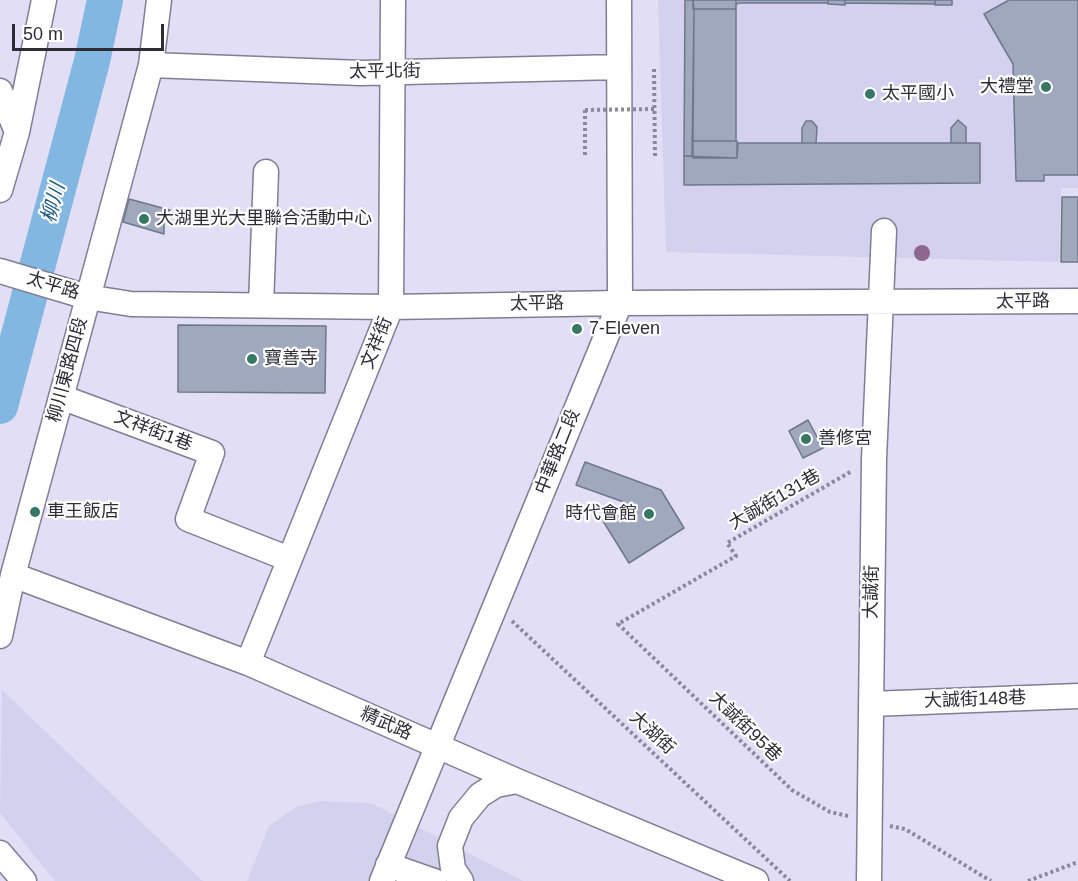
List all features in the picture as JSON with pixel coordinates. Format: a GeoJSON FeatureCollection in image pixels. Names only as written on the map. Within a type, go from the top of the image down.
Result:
{"type":"FeatureCollection","features":[{"type":"Feature","properties":{"kind":"street"},"geometry":{"type":"LineString","coordinates":[[0,190],[17,132],[44,0]]}},
{"type":"Feature","properties":{"kind":"street","name":"柳川東路四段"},"geometry":{"type":"LineString","coordinates":[[0,636],[13,575],[151,65],[159,0]]}},
{"type":"Feature","properties":{"kind":"street","name":"文祥街"},"geometry":{"type":"LineString","coordinates":[[248,663],[391,307],[393,0]]}},
{"type":"Feature","properties":{"kind":"street","name":"中華路二段"},"geometry":{"type":"LineString","coordinates":[[385,873],[620,303],[619,0]]}},
{"type":"Feature","properties":{"kind":"street","name":"太平北街"},"geometry":{"type":"LineString","coordinates":[[151,65],[392,72],[619,68]]}},
{"type":"Feature","properties":{"kind":"street"},"geometry":{"type":"LineString","coordinates":[[0,91],[17,132]]}},
{"type":"Feature","properties":{"kind":"street"},"geometry":{"type":"LineString","coordinates":[[261,305],[266,172]]}},
{"type":"Feature","properties":{"kind":"street","name":"大誠街"},"geometry":{"type":"LineString","coordinates":[[869,881],[874,459],[879,303],[884,231]]}},
{"type":"Feature","properties":{"kind":"street","name":"太平路"},"geometry":{"type":"LineString","coordinates":[[2,271],[87,297],[131,304],[391,307],[620,303],[1078,301]]}},
{"type":"Feature","properties":{"kind":"street","name":"文祥街1巷"},"geometry":{"type":"LineString","coordinates":[[61,397],[212,453],[188,519],[290,559]]}},
{"type":"Feature","properties":{"kind":"street","name":"精武路"},"geometry":{"type":"LineString","coordinates":[[13,575],[248,663],[437,747],[756,881]]}},
{"type":"Feature","properties":{"kind":"street","name":"大誠街148巷"},"geometry":{"type":"LineString","coordinates":[[871,704],[1078,696]]}},
{"type":"Feature","properties":{"kind":"street"},"geometry":{"type":"LineString","coordinates":[[461,881],[453,869],[450,846],[461,818],[480,795],[496,784],[517,781]]}},
{"type":"Feature","properties":{"kind":"street"},"geometry":{"type":"LineString","coordinates":[[0,853],[24,881]]}},
{"type":"Feature","properties":{"kind":"street"},"geometry":{"type":"LineString","coordinates":[[385,873],[434,881]]}},
{"type":"Feature","properties":{"kind":"path"},"geometry":{"type":"LineString","coordinates":[[654,69],[655,156]]}},
{"type":"Feature","properties":{"kind":"path"},"geometry":{"type":"LineString","coordinates":[[585,155],[585,110],[654,109]]}},
{"type":"Feature","properties":{"kind":"path","name":"大誠街131巷"},"geometry":{"type":"LineString","coordinates":[[618,624],[736,556],[727,543],[874,459]]}},
{"type":"Feature","properties":{"kind":"path","name":"大湖街"},"geometry":{"type":"LineString","coordinates":[[495,604],[790,881]]}},
{"type":"Feature","properties":{"kind":"path","name":"大誠街95巷"},"geometry":{"type":"LineString","coordinates":[[618,624],[792,790],[830,812],[905,829],[992,881]]}},
{"type":"Feature","properties":{"kind":"path"},"geometry":{"type":"LineString","coordinates":[[1029,881],[1078,862]]}},
{"type":"Feature","properties":{"kind":"shaded area","name":"太平國小"},"geometry":{"type":"Polygon","coordinates":[[[658,0],[1078,0],[1078,188],[1061,188],[1059,262],[666,252],[658,0]]]}},
{"type":"Feature","properties":{"kind":"shaded area"},"geometry":{"type":"Polygon","coordinates":[[[2,690],[203,881],[55,881],[0,813],[2,690]]]}},
{"type":"Feature","properties":{"kind":"shaded area"},"geometry":{"type":"Polygon","coordinates":[[[320,801],[371,803],[523,881],[247,881],[269,826],[296,807],[320,801]]]}},
{"type":"Feature","properties":{"kind":"building"},"geometry":{"type":"Polygon","coordinates":[[[685,0],[693,0],[694,10],[692,156],[684,156],[685,0]]]}},
{"type":"Feature","properties":{"kind":"building"},"geometry":{"type":"Polygon","coordinates":[[[693,0],[736,0],[736,9],[693,9],[693,0]]]}},
{"type":"Feature","properties":{"kind":"building"},"geometry":{"type":"Polygon","coordinates":[[[736,0],[828,0],[828,3],[739,3],[736,5],[736,0]]]}},
{"type":"Feature","properties":{"kind":"building"},"geometry":{"type":"Polygon","coordinates":[[[828,0],[845,0],[845,5],[828,4],[828,0]]]}},
{"type":"Feature","properties":{"kind":"building"},"geometry":{"type":"Polygon","coordinates":[[[845,0],[935,0],[935,4],[845,3],[845,0]]]}},
{"type":"Feature","properties":{"kind":"building"},"geometry":{"type":"Polygon","coordinates":[[[935,0],[952,0],[952,5],[935,5],[935,0]]]}},
{"type":"Feature","properties":{"kind":"building","name":"大禮堂"},"geometry":{"type":"Polygon","coordinates":[[[1009,0],[1078,0],[1078,175],[1044,175],[1044,181],[1016,181],[1013,64],[984,14],[1009,0]]]}},
{"type":"Feature","properties":{"kind":"building"},"geometry":{"type":"Polygon","coordinates":[[[694,9],[736,9],[736,141],[693,141],[694,9]]]}},
{"type":"Feature","properties":{"kind":"building"},"geometry":{"type":"Polygon","coordinates":[[[958,120],[966,127],[966,143],[951,143],[951,128],[958,120]]]}},
{"type":"Feature","properties":{"kind":"building"},"geometry":{"type":"Polygon","coordinates":[[[806,121],[812,121],[817,127],[816,143],[802,143],[802,128],[806,121]]]}},
{"type":"Feature","properties":{"kind":"building"},"geometry":{"type":"Polygon","coordinates":[[[693,141],[737,141],[737,158],[693,158],[693,141]]]}},
{"type":"Feature","properties":{"kind":"building"},"geometry":{"type":"Polygon","coordinates":[[[738,143],[980,143],[980,183],[684,185],[684,156],[737,158],[738,143]]]}},
{"type":"Feature","properties":{"kind":"building"},"geometry":{"type":"Polygon","coordinates":[[[1062,197],[1078,197],[1078,262],[1061,262],[1062,197]]]}},
{"type":"Feature","properties":{"kind":"building","name":"大湖里光大里聯合活動中心"},"geometry":{"type":"Polygon","coordinates":[[[129,199],[170,210],[164,216],[164,234],[123,222],[129,199]]]}},
{"type":"Feature","properties":{"kind":"building","name":"寶善寺"},"geometry":{"type":"Polygon","coordinates":[[[178,325],[326,326],[325,393],[178,392],[178,325]]]}},
{"type":"Feature","properties":{"kind":"building","name":"善修宮"},"geometry":{"type":"Polygon","coordinates":[[[808,420],[823,448],[803,458],[789,431],[808,420]]]}},
{"type":"Feature","properties":{"kind":"building","name":"時代會館"},"geometry":{"type":"Polygon","coordinates":[[[585,462],[661,490],[684,528],[629,563],[603,521],[616,512],[619,517],[635,506],[576,485],[585,462]]]}},
{"type":"Feature","properties":{"kind":"waterway","name":"柳川"},"geometry":{"type":"LineString","coordinates":[[0,406],[92,61],[105,0]]}},
{"type":"Feature","properties":{"kind":"place","name":"大禮堂"},"geometry":{"type":"Point","coordinates":[1046,87]}},
{"type":"Feature","properties":{"kind":"place","name":"太平國小"},"geometry":{"type":"Point","coordinates":[870,94]}},
{"type":"Feature","properties":{"kind":"place","name":"大湖里光大里聯合活動中心"},"geometry":{"type":"Point","coordinates":[144,219]}},
{"type":"Feature","properties":{"kind":"place","name":"7-Eleven"},"geometry":{"type":"Point","coordinates":[577,329]}},
{"type":"Feature","properties":{"kind":"place","name":"寶善寺"},"geometry":{"type":"Point","coordinates":[252,359]}},
{"type":"Feature","properties":{"kind":"place","name":"善修宮"},"geometry":{"type":"Point","coordinates":[806,439]}},
{"type":"Feature","properties":{"kind":"place","name":"車王飯店"},"geometry":{"type":"Point","coordinates":[35,512]}},
{"type":"Feature","properties":{"kind":"place","name":"時代會館"},"geometry":{"type":"Point","coordinates":[649,514]}}]}
